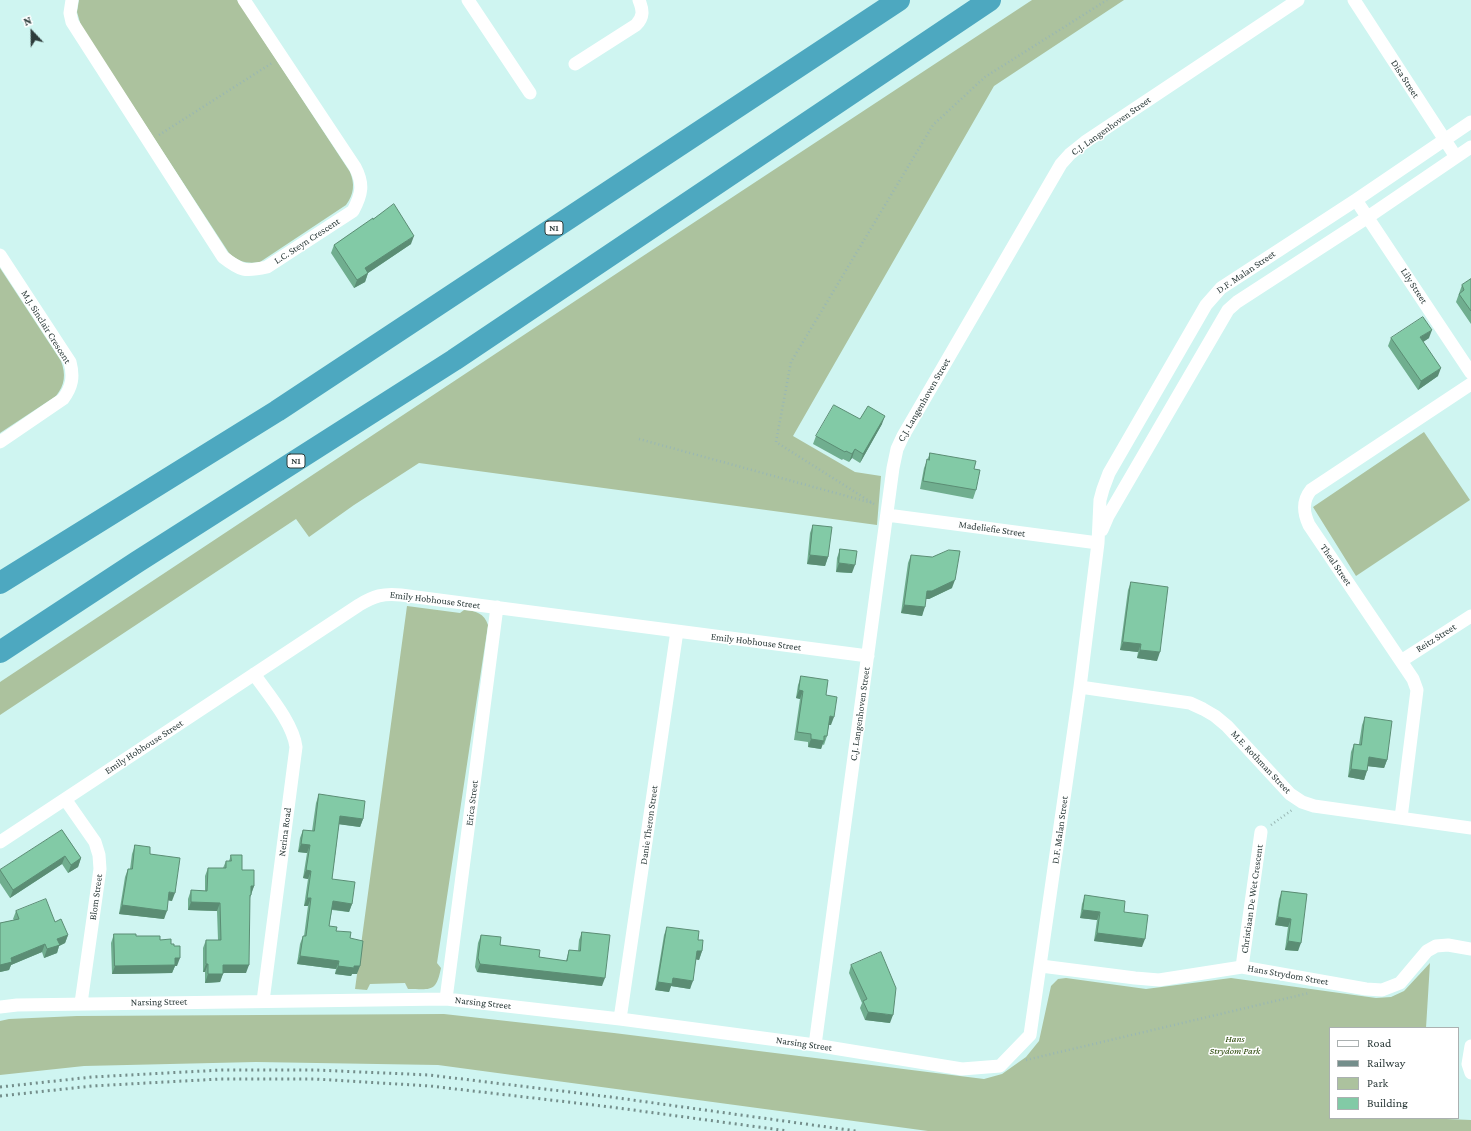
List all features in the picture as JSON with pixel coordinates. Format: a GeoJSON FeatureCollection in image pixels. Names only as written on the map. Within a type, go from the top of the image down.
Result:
{"type":"FeatureCollection","features":[{"type":"Feature","properties":{"kind":"highway","name":"N1"},"geometry":{"type":"LineString","coordinates":[[0,593],[208,454],[277,411],[899,0]]}},
{"type":"Feature","properties":{"kind":"highway","name":"N1"},"geometry":{"type":"LineString","coordinates":[[0,652],[454,360],[990,0]]}},
{"type":"Feature","properties":{"kind":"highway"},"geometry":{"type":"LineString","coordinates":[[0,583],[208,454]]}},
{"type":"Feature","properties":{"kind":"street","name":"L.C. Steyn Crescent"},"geometry":{"type":"LineString","coordinates":[[72,0],[70,13],[72,22],[223,257],[236,267],[251,270],[267,267],[353,211],[358,201],[362,185],[355,167],[244,0]]}},
{"type":"Feature","properties":{"kind":"street"},"geometry":{"type":"LineString","coordinates":[[468,0],[530,93]]}},
{"type":"Feature","properties":{"kind":"street"},"geometry":{"type":"LineString","coordinates":[[575,64],[636,25],[641,19],[643,13],[639,0]]}},
{"type":"Feature","properties":{"kind":"street","name":"C.J. Langenhoven Street"},"geometry":{"type":"LineString","coordinates":[[814,1045],[893,468],[897,449],[903,436],[1061,164],[1070,154],[1085,142],[1298,0]]}},
{"type":"Feature","properties":{"kind":"street","name":"Disa Street"},"geometry":{"type":"LineString","coordinates":[[1354,0],[1456,157]]}},
{"type":"Feature","properties":{"kind":"street","name":"D.F. Malan Street"},"geometry":{"type":"LineString","coordinates":[[1000,1066],[1030,1035],[1080,687],[1098,543],[1100,500],[1109,473],[1211,299],[1221,288],[1356,200],[1471,122]]}},
{"type":"Feature","properties":{"kind":"street","name":"D.F. Malan Street"},"geometry":{"type":"LineString","coordinates":[[1098,543],[1108,516],[1228,310],[1471,148]]}},
{"type":"Feature","properties":{"kind":"street","name":"Lily Street"},"geometry":{"type":"LineString","coordinates":[[1356,200],[1471,373]]}},
{"type":"Feature","properties":{"kind":"street","name":"M.J. Sinclair Crescent"},"geometry":{"type":"LineString","coordinates":[[0,256],[70,362],[73,372],[69,391],[63,399],[0,442]]}},
{"type":"Feature","properties":{"kind":"street"},"geometry":{"type":"LineString","coordinates":[[1211,299],[1228,310]]}},
{"type":"Feature","properties":{"kind":"street","name":"Theal Street"},"geometry":{"type":"LineString","coordinates":[[1401,818],[1416,690],[1413,679],[1309,524],[1305,516],[1304,506],[1306,496],[1311,490],[1471,384]]}},
{"type":"Feature","properties":{"kind":"street","name":"Madeliefie Street"},"geometry":{"type":"LineString","coordinates":[[887,515],[1098,543]]}},
{"type":"Feature","properties":{"kind":"street","name":"Emily Hobhouse Street"},"geometry":{"type":"LineString","coordinates":[[0,842],[359,605],[378,596],[389,593],[868,656]]}},
{"type":"Feature","properties":{"kind":"street","name":"Erica Street"},"geometry":{"type":"LineString","coordinates":[[446,999],[497,607]]}},
{"type":"Feature","properties":{"kind":"street","name":"Reitz Street"},"geometry":{"type":"LineString","coordinates":[[1401,660],[1471,616]]}},
{"type":"Feature","properties":{"kind":"street","name":"Danie Theron Street"},"geometry":{"type":"LineString","coordinates":[[620,1019],[677,631]]}},
{"type":"Feature","properties":{"kind":"street","name":"Nerina Road"},"geometry":{"type":"LineString","coordinates":[[254,674],[295,736],[296,746],[263,1001]]}},
{"type":"Feature","properties":{"kind":"street","name":"M.E. Rothman Street"},"geometry":{"type":"LineString","coordinates":[[1080,687],[1190,703],[1203,709],[1215,716],[1227,726],[1280,784],[1290,794],[1302,802],[1314,806],[1471,828]]}},
{"type":"Feature","properties":{"kind":"street","name":"Blom Street"},"geometry":{"type":"LineString","coordinates":[[65,799],[95,842],[99,855],[100,869],[81,1004]]}},
{"type":"Feature","properties":{"kind":"street","name":"Christiaan De Wet Crescent"},"geometry":{"type":"LineString","coordinates":[[1242,967],[1261,832]]}},
{"type":"Feature","properties":{"kind":"street","name":"Hans Strydom Street"},"geometry":{"type":"LineString","coordinates":[[1041,966],[1159,980],[1242,967],[1366,990],[1382,990],[1400,983],[1427,951],[1436,946],[1471,949]]}},
{"type":"Feature","properties":{"kind":"street","name":"Narsing Street"},"geometry":{"type":"LineString","coordinates":[[0,1007],[17,1005],[446,999],[620,1019],[814,1045],[962,1069],[1000,1066]]}},
{"type":"Feature","properties":{"kind":"street"},"geometry":{"type":"LineString","coordinates":[[1471,1046],[1468,1064],[1471,1073]]}},
{"type":"Feature","properties":{"kind":"path"},"geometry":{"type":"LineString","coordinates":[[887,515],[874,504],[776,442],[791,362],[932,125],[985,78],[1107,0]]}},
{"type":"Feature","properties":{"kind":"path"},"geometry":{"type":"LineString","coordinates":[[149,141],[282,57]]}},
{"type":"Feature","properties":{"kind":"path"},"geometry":{"type":"LineString","coordinates":[[639,439],[874,504]]}},
{"type":"Feature","properties":{"kind":"path"},"geometry":{"type":"LineString","coordinates":[[1261,832],[1302,802]]}},
{"type":"Feature","properties":{"kind":"path"},"geometry":{"type":"LineString","coordinates":[[1000,1066],[1313,992]]}},
{"type":"Feature","properties":{"kind":"green space"},"geometry":{"type":"Polygon","coordinates":[[[79,0],[237,0],[350,172],[353,181],[353,189],[351,197],[346,205],[260,262],[243,262],[232,256],[81,26],[77,12],[79,0]]]}},
{"type":"Feature","properties":{"kind":"green space"},"geometry":{"type":"Polygon","coordinates":[[[1032,0],[1124,0],[994,86],[793,436],[855,472],[881,476],[877,525],[419,463],[354,505],[309,537],[296,519],[0,715],[0,682],[1032,0]]]}},
{"type":"Feature","properties":{"kind":"green space"},"geometry":{"type":"Polygon","coordinates":[[[0,268],[61,361],[64,370],[64,379],[63,384],[56,396],[0,433],[0,268]]]}},
{"type":"Feature","properties":{"kind":"green space"},"geometry":{"type":"Polygon","coordinates":[[[1424,432],[1470,500],[1356,576],[1313,507],[1424,432]]]}},
{"type":"Feature","properties":{"kind":"green space"},"geometry":{"type":"Polygon","coordinates":[[[407,606],[460,613],[464,610],[472,611],[482,615],[488,625],[437,963],[441,968],[437,982],[434,986],[427,989],[408,989],[405,983],[370,984],[367,990],[355,989],[407,606]]]}},
{"type":"Feature","properties":{"kind":"green space","name":"Hans Strydom Park"},"geometry":{"type":"Polygon","coordinates":[[[1430,963],[1426,1027],[1329,1027],[1329,1119],[1471,1120],[1471,1131],[928,1131],[438,1065],[256,1062],[84,1066],[0,1075],[0,1021],[9,1019],[77,1016],[444,1014],[614,1033],[984,1079],[1002,1074],[1026,1057],[1039,1041],[1051,986],[1058,979],[1066,978],[1146,989],[1231,978],[1376,998],[1391,997],[1404,991],[1430,963]]]}},
{"type":"Feature","properties":{"kind":"building"},"geometry":{"type":"Polygon","coordinates":[[[394,204],[414,236],[365,268],[368,273],[357,280],[334,245],[394,204]]]}},
{"type":"Feature","properties":{"kind":"building"},"geometry":{"type":"Polygon","coordinates":[[[1471,279],[1471,311],[1459,294],[1464,290],[1462,285],[1471,279]]]}},
{"type":"Feature","properties":{"kind":"building"},"geometry":{"type":"Polygon","coordinates":[[[1423,317],[1432,330],[1420,337],[1441,368],[1421,381],[1391,338],[1423,317]]]}},
{"type":"Feature","properties":{"kind":"building"},"geometry":{"type":"Polygon","coordinates":[[[834,405],[860,419],[868,406],[885,416],[863,454],[855,449],[852,454],[846,451],[845,452],[816,436],[834,405]]]}},
{"type":"Feature","properties":{"kind":"building"},"geometry":{"type":"Polygon","coordinates":[[[930,453],[976,461],[974,469],[980,470],[976,490],[923,481],[927,459],[929,460],[930,453]]]}},
{"type":"Feature","properties":{"kind":"building"},"geometry":{"type":"Polygon","coordinates":[[[813,525],[832,527],[828,557],[810,555],[813,525]]]}},
{"type":"Feature","properties":{"kind":"building"},"geometry":{"type":"Polygon","coordinates":[[[840,549],[857,551],[855,565],[839,563],[840,549]]]}},
{"type":"Feature","properties":{"kind":"building"},"geometry":{"type":"Polygon","coordinates":[[[949,550],[960,551],[955,580],[932,591],[927,591],[925,607],[904,605],[911,555],[932,557],[949,550]]]}},
{"type":"Feature","properties":{"kind":"building"},"geometry":{"type":"Polygon","coordinates":[[[1131,582],[1168,587],[1160,652],[1140,650],[1141,644],[1123,642],[1131,582]]]}},
{"type":"Feature","properties":{"kind":"building"},"geometry":{"type":"Polygon","coordinates":[[[801,676],[828,680],[826,695],[837,697],[834,717],[830,716],[827,736],[824,736],[824,741],[811,739],[811,734],[797,732],[803,691],[799,690],[801,676]]]}},
{"type":"Feature","properties":{"kind":"building"},"geometry":{"type":"Polygon","coordinates":[[[1365,717],[1392,721],[1387,760],[1369,757],[1367,771],[1351,769],[1354,744],[1361,745],[1365,717]]]}},
{"type":"Feature","properties":{"kind":"building"},"geometry":{"type":"Polygon","coordinates":[[[319,794],[365,801],[363,819],[340,816],[332,879],[355,882],[352,904],[333,901],[329,926],[337,927],[336,931],[351,932],[350,938],[363,941],[360,966],[354,966],[354,968],[338,966],[339,961],[300,956],[303,936],[306,936],[311,898],[307,898],[311,871],[306,870],[310,845],[301,844],[303,830],[314,831],[319,794]]]}},
{"type":"Feature","properties":{"kind":"building"},"geometry":{"type":"Polygon","coordinates":[[[62,830],[81,858],[71,865],[65,856],[13,890],[0,870],[62,830]]]}},
{"type":"Feature","properties":{"kind":"building"},"geometry":{"type":"Polygon","coordinates":[[[135,845],[150,847],[150,854],[180,858],[175,893],[169,892],[167,911],[122,905],[128,869],[132,869],[135,845]]]}},
{"type":"Feature","properties":{"kind":"building"},"geometry":{"type":"Polygon","coordinates":[[[231,855],[242,855],[242,870],[254,870],[254,886],[251,886],[250,895],[249,965],[223,965],[223,974],[208,974],[208,964],[206,964],[206,940],[221,940],[220,903],[191,902],[191,890],[207,891],[208,868],[226,868],[226,861],[231,861],[231,855]]]}},
{"type":"Feature","properties":{"kind":"building"},"geometry":{"type":"Polygon","coordinates":[[[1282,891],[1307,894],[1301,943],[1288,941],[1291,919],[1278,917],[1282,891]]]}},
{"type":"Feature","properties":{"kind":"building"},"geometry":{"type":"Polygon","coordinates":[[[1085,895],[1125,901],[1124,912],[1148,915],[1145,939],[1097,933],[1100,912],[1083,910],[1085,895]]]}},
{"type":"Feature","properties":{"kind":"building"},"geometry":{"type":"Polygon","coordinates":[[[46,899],[55,922],[61,919],[68,935],[57,939],[60,945],[47,949],[45,944],[11,958],[12,962],[0,965],[0,923],[19,919],[16,911],[46,899]]]}},
{"type":"Feature","properties":{"kind":"building"},"geometry":{"type":"Polygon","coordinates":[[[667,927],[699,931],[698,940],[703,940],[702,951],[697,951],[693,981],[673,978],[672,984],[658,982],[667,927]]]}},
{"type":"Feature","properties":{"kind":"building"},"geometry":{"type":"Polygon","coordinates":[[[582,932],[610,935],[605,978],[480,964],[478,958],[481,935],[501,937],[500,945],[540,950],[539,957],[567,961],[569,950],[580,951],[582,932]]]}},
{"type":"Feature","properties":{"kind":"building"},"geometry":{"type":"Polygon","coordinates":[[[114,934],[160,936],[160,940],[171,939],[171,944],[174,944],[174,946],[180,946],[180,958],[175,958],[175,965],[115,966],[114,934]]]}},
{"type":"Feature","properties":{"kind":"building"},"geometry":{"type":"Polygon","coordinates":[[[881,952],[896,988],[893,1015],[868,1012],[863,1001],[867,999],[851,965],[881,952]]]}},
{"type":"Feature","properties":{"kind":"railway"},"geometry":{"type":"LineString","coordinates":[[0,1087],[92,1077],[222,1070],[316,1070],[429,1075],[611,1097],[856,1131]]}},
{"type":"Feature","properties":{"kind":"railway"},"geometry":{"type":"LineString","coordinates":[[0,1096],[92,1086],[220,1079],[315,1079],[430,1086],[611,1107],[788,1131]]}}]}
